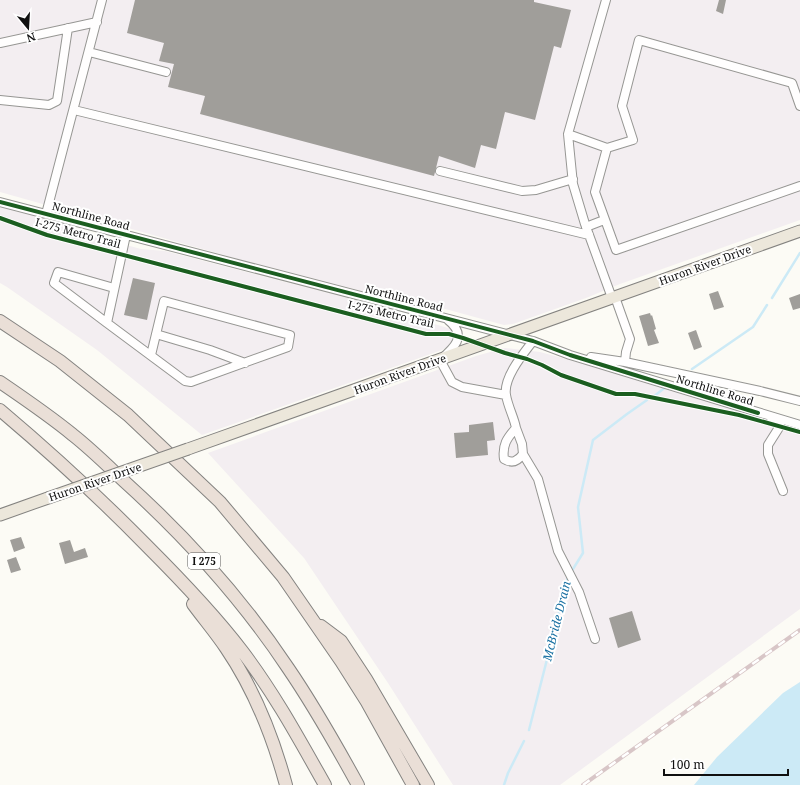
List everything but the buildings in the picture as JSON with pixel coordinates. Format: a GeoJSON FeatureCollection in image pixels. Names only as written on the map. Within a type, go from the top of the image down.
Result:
{"type":"FeatureCollection","features":[{"type":"Feature","properties":{"kind":"highway"},"geometry":{"type":"LineString","coordinates":[[0,321],[60,361],[128,415],[220,502],[283,577],[312,619],[367,702],[413,785]]}},
{"type":"Feature","properties":{"kind":"highway","name":"I 275"},"geometry":{"type":"LineString","coordinates":[[0,382],[49,416],[95,453],[158,511],[232,592],[288,667],[321,718],[358,785]]}},
{"type":"Feature","properties":{"kind":"highway"},"geometry":{"type":"LineString","coordinates":[[0,410],[81,482],[135,534],[180,579],[217,620],[261,677],[325,785]]}},
{"type":"Feature","properties":{"kind":"highway"},"geometry":{"type":"LineString","coordinates":[[135,534],[146,552],[187,597],[227,649],[249,687],[262,715],[282,768],[286,785]]}},
{"type":"Feature","properties":{"kind":"highway"},"geometry":{"type":"LineString","coordinates":[[312,619],[341,641],[366,679],[428,785]]}},
{"type":"Feature","properties":{"kind":"main road","name":"Huron River Drive"},"geometry":{"type":"LineString","coordinates":[[0,515],[800,231]]}},
{"type":"Feature","properties":{"kind":"street"},"geometry":{"type":"LineString","coordinates":[[46,214],[102,0]]}},
{"type":"Feature","properties":{"kind":"street"},"geometry":{"type":"LineString","coordinates":[[606,0],[568,134],[573,179],[588,231],[613,298],[628,330],[630,339],[625,362]]}},
{"type":"Feature","properties":{"kind":"street"},"geometry":{"type":"LineString","coordinates":[[0,43],[96,22]]}},
{"type":"Feature","properties":{"kind":"street"},"geometry":{"type":"LineString","coordinates":[[0,100],[49,105],[57,101],[68,28]]}},
{"type":"Feature","properties":{"kind":"street"},"geometry":{"type":"LineString","coordinates":[[568,134],[607,148],[633,140],[622,106],[639,40],[792,83],[800,106]]}},
{"type":"Feature","properties":{"kind":"street"},"geometry":{"type":"LineString","coordinates":[[89,52],[166,72]]}},
{"type":"Feature","properties":{"kind":"street"},"geometry":{"type":"LineString","coordinates":[[74,110],[588,231],[604,220]]}},
{"type":"Feature","properties":{"kind":"street"},"geometry":{"type":"LineString","coordinates":[[607,148],[595,192],[616,250],[800,186]]}},
{"type":"Feature","properties":{"kind":"street"},"geometry":{"type":"LineString","coordinates":[[440,171],[522,191],[536,190],[573,179]]}},
{"type":"Feature","properties":{"kind":"street","name":"Northline Road"},"geometry":{"type":"LineString","coordinates":[[0,202],[533,341],[570,355],[800,425]]}},
{"type":"Feature","properties":{"kind":"street"},"geometry":{"type":"LineString","coordinates":[[107,322],[126,235]]}},
{"type":"Feature","properties":{"kind":"street"},"geometry":{"type":"LineString","coordinates":[[114,288],[58,272],[54,283],[185,381],[191,382],[288,347],[290,335],[164,301],[151,355]]}},
{"type":"Feature","properties":{"kind":"street"},"geometry":{"type":"LineString","coordinates":[[445,318],[455,326],[458,339],[455,346],[440,360],[452,382],[462,387],[506,395]]}},
{"type":"Feature","properties":{"kind":"street"},"geometry":{"type":"LineString","coordinates":[[156,334],[210,350],[244,363]]}},
{"type":"Feature","properties":{"kind":"street"},"geometry":{"type":"LineString","coordinates":[[533,341],[516,364],[508,380],[506,395],[522,444],[523,454],[538,479],[558,551],[579,592],[595,639]]}},
{"type":"Feature","properties":{"kind":"street","name":"Northline Road"},"geometry":{"type":"LineString","coordinates":[[570,355],[625,362],[800,401]]}},
{"type":"Feature","properties":{"kind":"street"},"geometry":{"type":"LineString","coordinates":[[771,417],[780,426],[768,444],[768,454],[783,491]]}},
{"type":"Feature","properties":{"kind":"street"},"geometry":{"type":"LineString","coordinates":[[516,428],[504,443],[504,459],[514,461],[520,458],[523,454]]}},
{"type":"Feature","properties":{"kind":"shaded area"},"geometry":{"type":"Polygon","coordinates":[[[0,0],[800,0],[800,220],[513,324],[504,325],[427,304],[389,298],[238,259],[0,192],[0,0]]]}},
{"type":"Feature","properties":{"kind":"shaded area"},"geometry":{"type":"Polygon","coordinates":[[[0,207],[67,224],[89,235],[141,249],[165,251],[390,309],[452,330],[452,341],[448,347],[442,350],[202,435],[97,350],[0,283],[0,207]]]}},
{"type":"Feature","properties":{"kind":"shaded area"},"geometry":{"type":"Polygon","coordinates":[[[505,348],[540,352],[800,423],[800,609],[560,785],[453,785],[388,683],[304,558],[208,453],[476,356],[505,348]]]}},
{"type":"Feature","properties":{"kind":"water"},"geometry":{"type":"Polygon","coordinates":[[[800,682],[800,785],[694,785],[717,757],[783,693],[800,682]]]}},
{"type":"Feature","properties":{"kind":"waterway","name":"McBride Drain"},"geometry":{"type":"LineString","coordinates":[[772,298],[800,253]]}},
{"type":"Feature","properties":{"kind":"waterway","name":"McBride Drain"},"geometry":{"type":"LineString","coordinates":[[692,369],[753,327],[767,305]]}},
{"type":"Feature","properties":{"kind":"waterway","name":"McBride Drain"},"geometry":{"type":"LineString","coordinates":[[653,397],[667,386]]}},
{"type":"Feature","properties":{"kind":"waterway","name":"McBride Drain"},"geometry":{"type":"LineString","coordinates":[[529,730],[568,577],[583,553],[578,507],[593,440],[647,400]]}},
{"type":"Feature","properties":{"kind":"waterway","name":"McBride Drain"},"geometry":{"type":"LineString","coordinates":[[504,785],[508,773],[524,741]]}},
{"type":"Feature","properties":{"kind":"railway"},"geometry":{"type":"LineString","coordinates":[[583,785],[800,630]]}},
{"type":"Feature","properties":{"kind":"cycle path","name":"I-275 Metro Trail"},"geometry":{"type":"LineString","coordinates":[[0,202],[533,341],[570,355],[758,413]]}},
{"type":"Feature","properties":{"kind":"cycle path","name":"I-275 Metro Trail"},"geometry":{"type":"LineString","coordinates":[[0,218],[47,235],[426,334],[449,334],[527,359],[561,375],[616,394],[635,394],[739,415],[800,432]]}}]}
